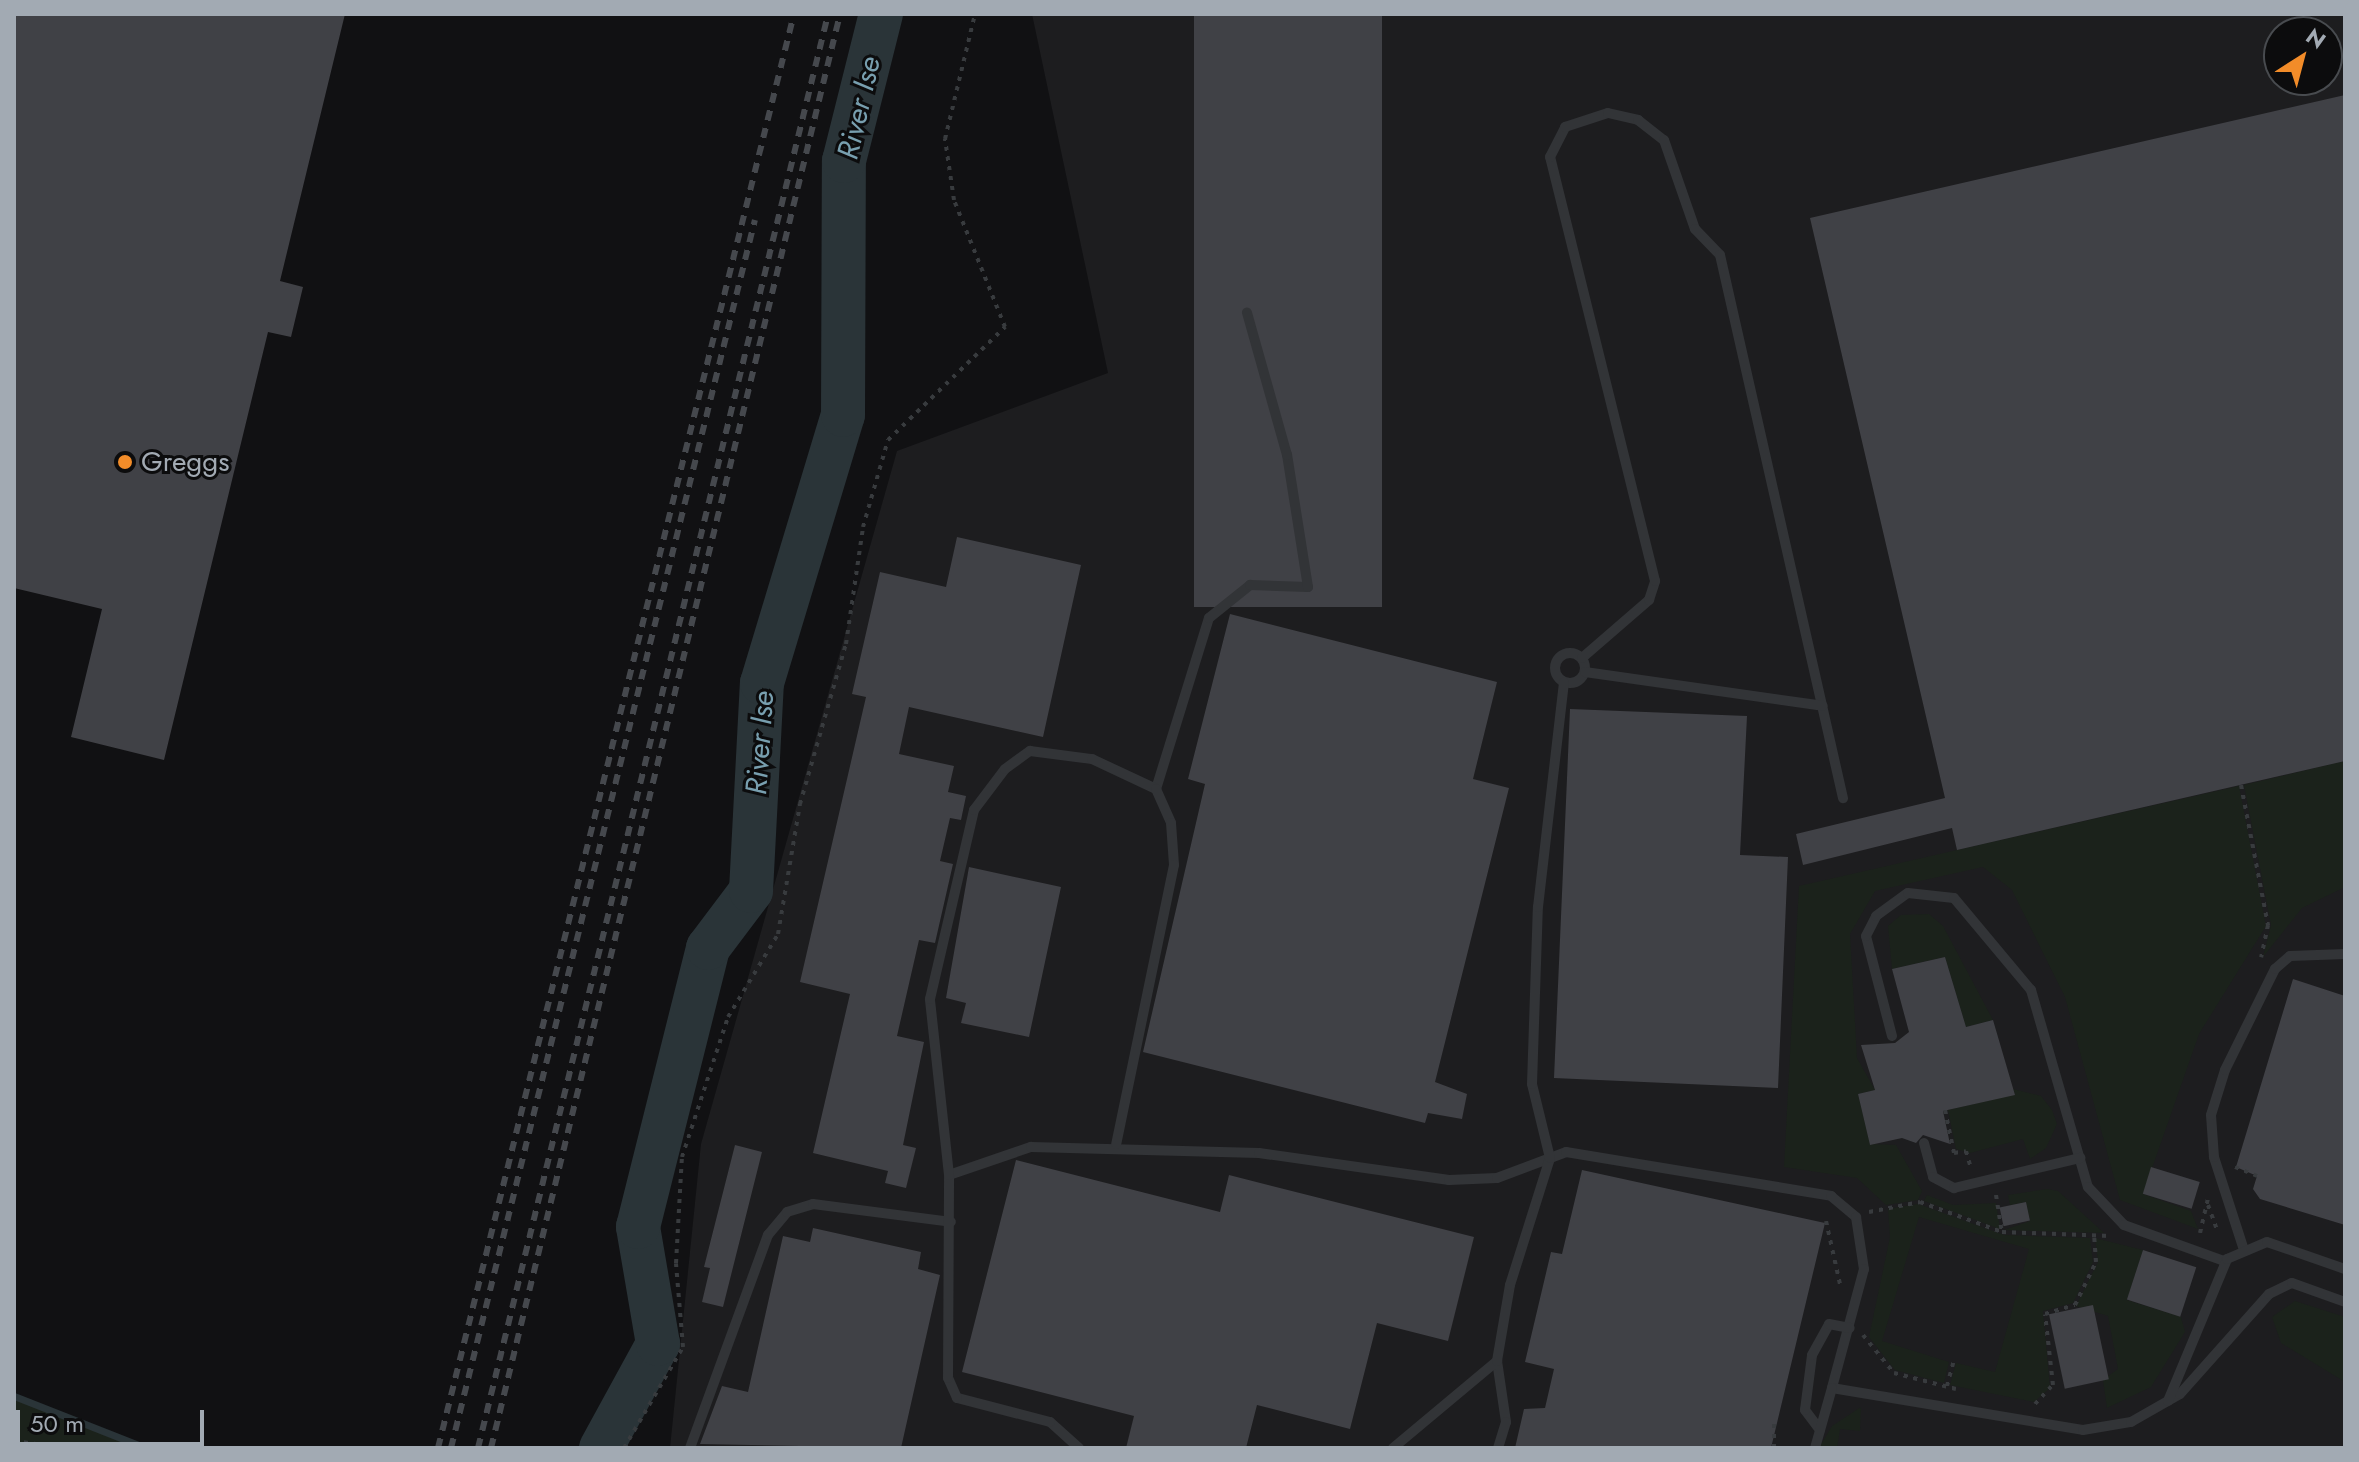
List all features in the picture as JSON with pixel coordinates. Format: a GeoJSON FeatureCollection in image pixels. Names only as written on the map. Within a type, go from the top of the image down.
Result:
{"type":"FeatureCollection","features":[{"type":"Feature","properties":{"kind":"lane"},"geometry":{"type":"LineString","coordinates":[[1498,1448],[1506,1422],[1497,1361],[1510,1285],[1550,1158],[1532,1084],[1539,891],[1564,682],[1555,671],[1559,657],[1582,658],[1649,600],[1655,581],[1550,157],[1565,127],[1608,113],[1638,120],[1664,140],[1695,229],[1720,255],[1843,798]]}},
{"type":"Feature","properties":{"kind":"lane"},"geometry":{"type":"LineString","coordinates":[[1116,1144],[1174,865],[1171,823],[1156,789],[1209,618],[1250,585],[1308,587],[1287,455],[1247,313]]}},
{"type":"Feature","properties":{"kind":"lane"},"geometry":{"type":"LineString","coordinates":[[1582,658],[1585,672]]}},
{"type":"Feature","properties":{"kind":"lane"},"geometry":{"type":"LineString","coordinates":[[1564,682],[1585,672],[1823,706]]}},
{"type":"Feature","properties":{"kind":"lane"},"geometry":{"type":"LineString","coordinates":[[1079,1448],[1050,1422],[957,1398],[948,1378],[949,1175],[930,999],[974,810],[1005,769],[1030,751],[1092,759],[1156,789]]}},
{"type":"Feature","properties":{"kind":"lane"},"geometry":{"type":"LineString","coordinates":[[1892,1036],[1866,936],[1876,916],[1908,893],[1954,898],[2031,990],[2088,1187],[2124,1225],[2224,1261]]}},
{"type":"Feature","properties":{"kind":"lane"},"geometry":{"type":"LineString","coordinates":[[2243,1247],[2214,1157],[2211,1115],[2225,1070],[2277,968],[2290,956],[2345,954]]}},
{"type":"Feature","properties":{"kind":"lane"},"geometry":{"type":"LineString","coordinates":[[1924,1143],[1933,1177],[1976,1187],[2080,1158]]}},
{"type":"Feature","properties":{"kind":"lane"},"geometry":{"type":"LineString","coordinates":[[949,1175],[1031,1147],[1116,1144],[1259,1153],[1449,1180],[1497,1178],[1550,1158],[1600,1155],[1831,1196],[1850,1206],[1864,1269],[1815,1448]]}},
{"type":"Feature","properties":{"kind":"lane"},"geometry":{"type":"LineString","coordinates":[[690,1448],[768,1235],[787,1212],[813,1204],[951,1222]]}},
{"type":"Feature","properties":{"kind":"lane"},"geometry":{"type":"LineString","coordinates":[[2168,1401],[2224,1261],[2243,1247],[2267,1242],[2345,1269]]}},
{"type":"Feature","properties":{"kind":"lane"},"geometry":{"type":"LineString","coordinates":[[1832,1388],[2083,1430],[2111,1429],[2168,1401],[2269,1294],[2292,1283],[2345,1302]]}},
{"type":"Feature","properties":{"kind":"lane"},"geometry":{"type":"LineString","coordinates":[[1820,1430],[1805,1410],[1812,1355],[1829,1324],[1850,1328]]}},
{"type":"Feature","properties":{"kind":"lane"},"geometry":{"type":"LineString","coordinates":[[1393,1448],[1497,1361]]}},
{"type":"Feature","properties":{"kind":"path"},"geometry":{"type":"LineString","coordinates":[[624,1448],[683,1347],[676,1263],[682,1157],[728,1017],[778,934],[800,804],[846,644],[863,527],[888,440],[1005,327],[954,200],[945,139],[975,14]]}},
{"type":"Feature","properties":{"kind":"path"},"geometry":{"type":"LineString","coordinates":[[2241,785],[2268,925],[2258,955],[2277,968]]}},
{"type":"Feature","properties":{"kind":"path"},"geometry":{"type":"LineString","coordinates":[[1945,1110],[1954,1153],[1966,1151],[1976,1187]]}},
{"type":"Feature","properties":{"kind":"path"},"geometry":{"type":"LineString","coordinates":[[1994,1184],[2002,1232]]}},
{"type":"Feature","properties":{"kind":"path"},"geometry":{"type":"LineString","coordinates":[[1920,1202],[2002,1232],[2094,1235],[2120,1239]]}},
{"type":"Feature","properties":{"kind":"path"},"geometry":{"type":"LineString","coordinates":[[2030,1406],[2052,1389],[2045,1314],[2075,1305],[2096,1262],[2094,1235]]}},
{"type":"Feature","properties":{"kind":"path"},"geometry":{"type":"LineString","coordinates":[[1871,1344],[1894,1373],[1961,1390]]}},
{"type":"Feature","properties":{"kind":"path"},"geometry":{"type":"LineString","coordinates":[[1947,1386],[1953,1363]]}},
{"type":"Feature","properties":{"kind":"path"},"geometry":{"type":"LineString","coordinates":[[1774,1421],[1774,1448]]}},
{"type":"Feature","properties":{"kind":"path"},"geometry":{"type":"LineString","coordinates":[[14,1441],[65,1448]]}},
{"type":"Feature","properties":{"kind":"shaded area"},"geometry":{"type":"Polygon","coordinates":[[[1032,14],[2345,14],[2345,1448],[670,1448],[701,1144],[897,451],[1108,373],[1032,14]]]}},
{"type":"Feature","properties":{"kind":"shaded area"},"geometry":{"type":"Polygon","coordinates":[[[2345,761],[2345,887],[2302,908],[2263,957],[2271,925],[2244,785],[2345,761]]]}},
{"type":"Feature","properties":{"kind":"shaded area"},"geometry":{"type":"Polygon","coordinates":[[[2239,786],[2266,926],[2199,1034],[2143,1194],[2191,1211],[2198,1229],[2120,1200],[2065,997],[2012,890],[1983,867],[1875,891],[1850,934],[1857,1058],[1875,1090],[1858,1094],[1870,1144],[1896,1145],[1922,1191],[1918,1200],[1886,1205],[1857,1178],[1784,1167],[1799,886],[2239,786]]]}},
{"type":"Feature","properties":{"kind":"shaded area"},"geometry":{"type":"Polygon","coordinates":[[[1929,914],[1943,926],[1993,1020],[1966,1027],[1945,957],[1892,969],[1888,926],[1901,915],[1929,914]]]}},
{"type":"Feature","properties":{"kind":"shaded area"},"geometry":{"type":"Polygon","coordinates":[[[2013,1089],[2041,1096],[2052,1110],[2057,1124],[2046,1148],[2030,1159],[2023,1139],[1970,1153],[1956,1149],[1948,1110],[2015,1094],[2013,1089]]]}},
{"type":"Feature","properties":{"kind":"shaded area"},"geometry":{"type":"Polygon","coordinates":[[[2047,1189],[2058,1191],[2104,1233],[2004,1230],[2030,1221],[2026,1202],[2010,1205],[2008,1195],[2047,1189]]]}},
{"type":"Feature","properties":{"kind":"shaded area"},"geometry":{"type":"Polygon","coordinates":[[[1927,1195],[1953,1205],[1996,1203],[2000,1229],[1924,1201],[1927,1195]]]}},
{"type":"Feature","properties":{"kind":"shaded area"},"geometry":{"type":"Polygon","coordinates":[[[1918,1204],[2004,1235],[2090,1238],[2093,1262],[2073,1303],[2043,1311],[2050,1388],[2034,1402],[1950,1385],[1956,1363],[1995,1372],[2029,1249],[1919,1217],[1882,1341],[1949,1362],[1944,1383],[1895,1370],[1869,1337],[1890,1237],[1888,1209],[1918,1204]]]}},
{"type":"Feature","properties":{"kind":"shaded area"},"geometry":{"type":"Polygon","coordinates":[[[2095,1238],[2143,1250],[2127,1300],[2181,1317],[2185,1332],[2151,1387],[2107,1408],[2103,1380],[2118,1369],[2108,1316],[2076,1306],[2098,1262],[2095,1238]]]}},
{"type":"Feature","properties":{"kind":"shaded area"},"geometry":{"type":"Polygon","coordinates":[[[2295,1301],[2345,1317],[2345,1382],[2281,1343],[2272,1317],[2295,1301]]]}},
{"type":"Feature","properties":{"kind":"shaded area"},"geometry":{"type":"Polygon","coordinates":[[[14,1396],[146,1448],[14,1448],[14,1396]]]}},
{"type":"Feature","properties":{"kind":"shaded area"},"geometry":{"type":"Polygon","coordinates":[[[1861,1407],[1860,1431],[1840,1429],[1837,1448],[1819,1448],[1832,1426],[1861,1407]]]}},
{"type":"Feature","properties":{"kind":"building","name":"Greggs"},"geometry":{"type":"Polygon","coordinates":[[[14,14],[345,14],[280,281],[303,287],[291,337],[268,332],[164,760],[71,737],[102,609],[14,588],[14,14]]]}},
{"type":"Feature","properties":{"kind":"building"},"geometry":{"type":"Polygon","coordinates":[[[1194,14],[1382,14],[1382,607],[1194,607],[1194,14]]]}},
{"type":"Feature","properties":{"kind":"building"},"geometry":{"type":"Polygon","coordinates":[[[2343,95],[2345,761],[1957,850],[1952,828],[1803,865],[1796,834],[1945,798],[1810,218],[2343,95]]]}},
{"type":"Feature","properties":{"kind":"building"},"geometry":{"type":"Polygon","coordinates":[[[957,537],[1081,565],[1043,737],[909,707],[899,754],[954,766],[948,792],[966,796],[961,820],[950,818],[940,861],[953,864],[935,943],[919,940],[897,1036],[924,1042],[903,1145],[916,1148],[906,1188],[885,1183],[888,1171],[813,1153],[850,994],[800,982],[866,697],[852,694],[880,572],[946,587],[957,537]]]}},
{"type":"Feature","properties":{"kind":"building"},"geometry":{"type":"Polygon","coordinates":[[[1230,614],[1497,682],[1473,779],[1509,788],[1435,1082],[1467,1094],[1462,1119],[1428,1113],[1425,1123],[1143,1052],[1205,784],[1188,779],[1230,614]]]}},
{"type":"Feature","properties":{"kind":"building"},"geometry":{"type":"Polygon","coordinates":[[[1570,709],[1747,716],[1740,855],[1788,857],[1778,1088],[1554,1078],[1570,709]]]}},
{"type":"Feature","properties":{"kind":"building"},"geometry":{"type":"Polygon","coordinates":[[[969,867],[1061,887],[1029,1037],[961,1023],[966,1003],[946,998],[969,867]]]}},
{"type":"Feature","properties":{"kind":"building"},"geometry":{"type":"Polygon","coordinates":[[[1945,957],[1966,1027],[1993,1020],[2015,1095],[1943,1111],[1950,1144],[1923,1135],[1916,1143],[1902,1138],[1870,1145],[1858,1094],[1875,1090],[1861,1045],[1895,1043],[1909,1032],[1892,969],[1945,957]]]}},
{"type":"Feature","properties":{"kind":"building"},"geometry":{"type":"Polygon","coordinates":[[[2293,979],[2345,996],[2345,1225],[2260,1199],[2253,1189],[2257,1176],[2236,1167],[2293,979]]]}},
{"type":"Feature","properties":{"kind":"building"},"geometry":{"type":"Polygon","coordinates":[[[735,1145],[762,1152],[723,1307],[702,1302],[710,1268],[704,1267],[735,1145]]]}},
{"type":"Feature","properties":{"kind":"building"},"geometry":{"type":"Polygon","coordinates":[[[1016,1160],[1220,1212],[1229,1175],[1474,1237],[1448,1341],[1377,1323],[1350,1429],[1257,1405],[1246,1448],[1126,1448],[1134,1416],[962,1372],[1016,1160]]]}},
{"type":"Feature","properties":{"kind":"building"},"geometry":{"type":"Polygon","coordinates":[[[2151,1167],[2200,1182],[2192,1209],[2143,1194],[2151,1167]]]}},
{"type":"Feature","properties":{"kind":"building"},"geometry":{"type":"Polygon","coordinates":[[[1582,1170],[1825,1223],[1771,1448],[1515,1448],[1524,1409],[1545,1408],[1554,1369],[1525,1362],[1551,1252],[1562,1254],[1582,1170]]]}},
{"type":"Feature","properties":{"kind":"building"},"geometry":{"type":"Polygon","coordinates":[[[2026,1202],[2030,1221],[2004,1226],[2000,1208],[2026,1202]]]}},
{"type":"Feature","properties":{"kind":"building"},"geometry":{"type":"Polygon","coordinates":[[[813,1228],[921,1252],[918,1269],[940,1275],[901,1448],[700,1444],[722,1386],[748,1392],[783,1236],[810,1242],[813,1228]]]}},
{"type":"Feature","properties":{"kind":"building"},"geometry":{"type":"Polygon","coordinates":[[[2143,1250],[2196,1267],[2180,1317],[2127,1299],[2143,1250]]]}},
{"type":"Feature","properties":{"kind":"building"},"geometry":{"type":"Polygon","coordinates":[[[2093,1305],[2109,1379],[2065,1389],[2049,1314],[2093,1305]]]}},
{"type":"Feature","properties":{"kind":"waterway","name":"River Ise"},"geometry":{"type":"LineString","coordinates":[[601,1448],[658,1344],[638,1227],[708,948],[751,891],[762,683],[843,415],[844,161],[881,14]]}},
{"type":"Feature","properties":{"kind":"waterway"},"geometry":{"type":"LineString","coordinates":[[14,1396],[146,1448]]}},
{"type":"Feature","properties":{"kind":"railway"},"geometry":{"type":"LineString","coordinates":[[438,1448],[794,14]]}},
{"type":"Feature","properties":{"kind":"railway"},"geometry":{"type":"LineString","coordinates":[[478,1448],[828,14]]}},
{"type":"Feature","properties":{"kind":"railway"},"geometry":{"type":"LineString","coordinates":[[491,1448],[840,14]]}},
{"type":"Feature","properties":{"kind":"railway"},"geometry":{"type":"LineString","coordinates":[[451,1448],[755,220]]}},
{"type":"Feature","properties":{"kind":"place","name":"Greggs"},"geometry":{"type":"Point","coordinates":[125,462]}}]}
